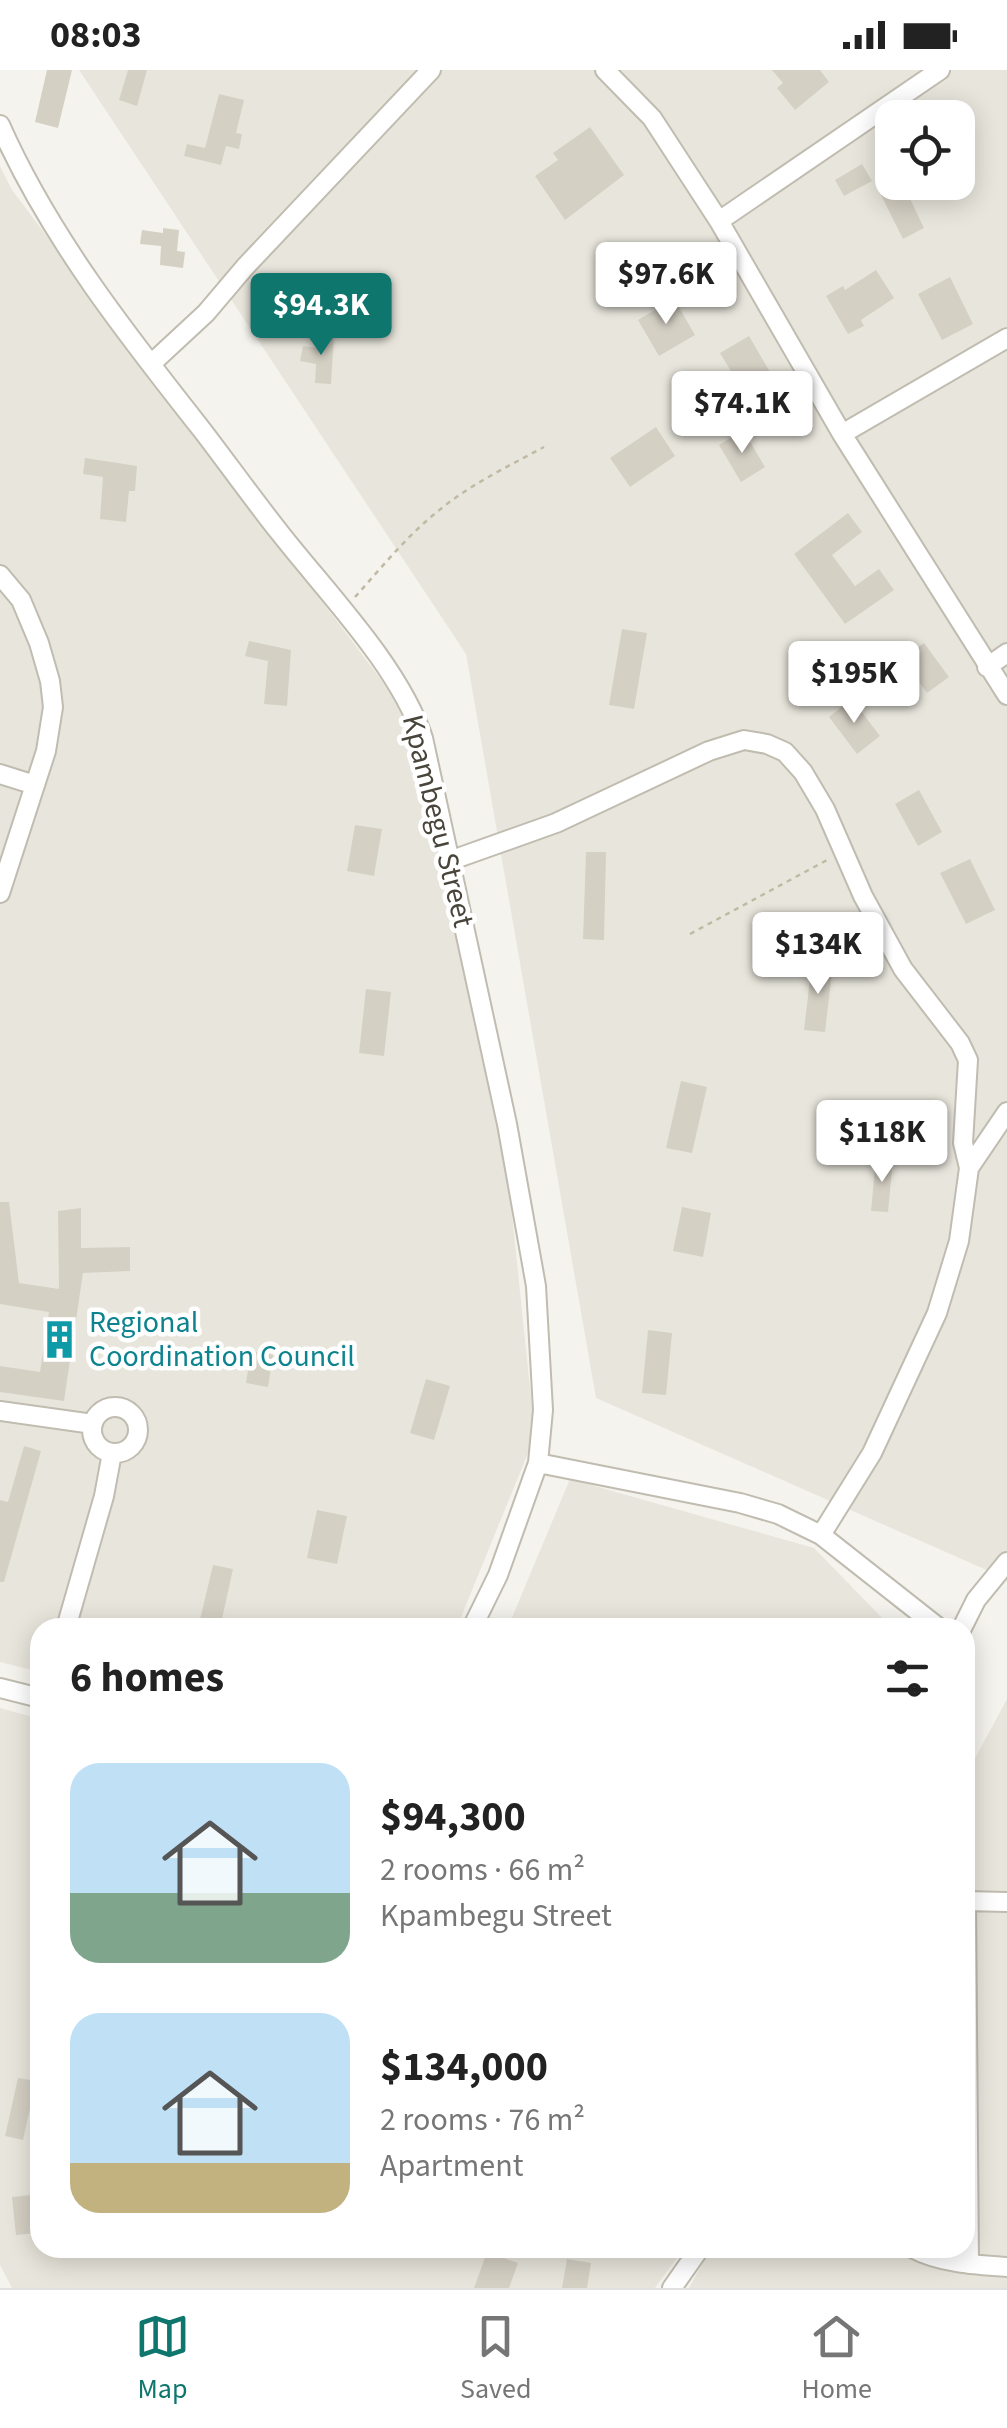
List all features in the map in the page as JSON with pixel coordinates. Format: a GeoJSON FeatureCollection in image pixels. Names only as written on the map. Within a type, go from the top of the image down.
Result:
{"type":"FeatureCollection","features":[{"type":"Feature","properties":{"kind":"street"},"geometry":{"type":"LineString","coordinates":[[150,364],[206,314],[245,267],[431,70]]}},
{"type":"Feature","properties":{"kind":"street"},"geometry":{"type":"LineString","coordinates":[[605,70],[652,118],[718,221],[842,434],[1007,695]]}},
{"type":"Feature","properties":{"kind":"street"},"geometry":{"type":"LineString","coordinates":[[718,221],[940,70]]}},
{"type":"Feature","properties":{"kind":"street","name":"Kpambegu Street"},"geometry":{"type":"LineString","coordinates":[[0,125],[59,233],[150,364],[415,713],[452,860],[536,1286],[543,1410],[538,1463],[498,1575],[477,1618]]}},
{"type":"Feature","properties":{"kind":"street"},"geometry":{"type":"LineString","coordinates":[[842,434],[1007,338]]}},
{"type":"Feature","properties":{"kind":"street"},"geometry":{"type":"LineString","coordinates":[[0,575],[21,600],[30,620],[50,681],[52,724],[0,893]]}},
{"type":"Feature","properties":{"kind":"street"},"geometry":{"type":"LineString","coordinates":[[987,666],[1007,653]]}},
{"type":"Feature","properties":{"kind":"street"},"geometry":{"type":"LineString","coordinates":[[452,860],[556,823],[709,751],[744,740],[767,744],[785,752],[803,772],[826,809],[863,896],[903,969],[960,1042],[968,1060],[964,1143],[969,1168],[959,1240],[937,1313],[872,1454],[820,1534]]}},
{"type":"Feature","properties":{"kind":"street"},"geometry":{"type":"LineString","coordinates":[[0,774],[34,785]]}},
{"type":"Feature","properties":{"kind":"street"},"geometry":{"type":"LineString","coordinates":[[969,1168],[1007,1112]]}},
{"type":"Feature","properties":{"kind":"street"},"geometry":{"type":"LineString","coordinates":[[109,1408],[120,1408],[137,1422],[138,1434],[124,1452],[112,1453],[100,1448],[93,1437],[93,1424],[109,1408]]}},
{"type":"Feature","properties":{"kind":"street"},"geometry":{"type":"LineString","coordinates":[[0,1411],[93,1424]]}},
{"type":"Feature","properties":{"kind":"street"},"geometry":{"type":"LineString","coordinates":[[69,1618],[104,1496],[112,1453]]}},
{"type":"Feature","properties":{"kind":"street"},"geometry":{"type":"LineString","coordinates":[[538,1463],[740,1502],[778,1514],[820,1534],[927,1618]]}},
{"type":"Feature","properties":{"kind":"street"},"geometry":{"type":"LineString","coordinates":[[967,1618],[976,1600],[1007,1562]]}},
{"type":"Feature","properties":{"kind":"street"},"geometry":{"type":"LineString","coordinates":[[0,1688],[30,1696]]}},
{"type":"Feature","properties":{"kind":"street"},"geometry":{"type":"LineString","coordinates":[[975,1901],[1007,1902]]}},
{"type":"Feature","properties":{"kind":"street"},"geometry":{"type":"LineString","coordinates":[[672,2288],[693,2258]]}},
{"type":"Feature","properties":{"kind":"street"},"geometry":{"type":"LineString","coordinates":[[943,2258],[1007,2267]]}},
{"type":"Feature","properties":{"kind":"street"},"geometry":{"type":"LineString","coordinates":[[969,2258],[969,2264]]}},
{"type":"Feature","properties":{"kind":"path"},"geometry":{"type":"LineString","coordinates":[[342,612],[410,535],[440,510],[480,481],[544,446]]}},
{"type":"Feature","properties":{"kind":"path"},"geometry":{"type":"LineString","coordinates":[[690,934],[844,851]]}},
{"type":"Feature","properties":{"kind":"shaded area"},"geometry":{"type":"Polygon","coordinates":[[[79,70],[1007,70],[1007,1579],[596,1398],[466,654],[79,70]]]}},
{"type":"Feature","properties":{"kind":"shaded area"},"geometry":{"type":"Polygon","coordinates":[[[0,166],[12,190],[407,714],[507,1166],[535,1436],[461,1618],[30,1618],[30,1670],[0,1662],[0,166]]]}},
{"type":"Feature","properties":{"kind":"shaded area"},"geometry":{"type":"Polygon","coordinates":[[[570,1479],[814,1548],[882,1618],[512,1618],[570,1479]]]}},
{"type":"Feature","properties":{"kind":"shaded area"},"geometry":{"type":"Polygon","coordinates":[[[1007,1699],[1007,2288],[689,2288],[706,2258],[975,2258],[975,1758],[1007,1699]]]}},
{"type":"Feature","properties":{"kind":"shaded area"},"geometry":{"type":"Polygon","coordinates":[[[0,1708],[30,1716],[30,2258],[677,2258],[655,2288],[12,2288],[0,2265],[0,1708]]]}},
{"type":"Feature","properties":{"kind":"building"},"geometry":{"type":"Polygon","coordinates":[[[47,70],[72,70],[58,128],[35,122],[47,70]]]}},
{"type":"Feature","properties":{"kind":"building"},"geometry":{"type":"Polygon","coordinates":[[[128,70],[147,70],[137,106],[119,100],[128,70]]]}},
{"type":"Feature","properties":{"kind":"building"},"geometry":{"type":"Polygon","coordinates":[[[772,70],[820,70],[829,82],[795,110],[777,88],[783,83],[772,70]]]}},
{"type":"Feature","properties":{"kind":"building"},"geometry":{"type":"Polygon","coordinates":[[[219,94],[244,100],[236,133],[242,134],[239,149],[226,146],[221,165],[184,156],[187,144],[205,148],[219,94]]]}},
{"type":"Feature","properties":{"kind":"building"},"geometry":{"type":"Polygon","coordinates":[[[590,127],[624,175],[565,220],[535,176],[558,160],[553,153],[590,127]]]}},
{"type":"Feature","properties":{"kind":"building"},"geometry":{"type":"Polygon","coordinates":[[[862,164],[872,181],[844,196],[835,180],[862,164]]]}},
{"type":"Feature","properties":{"kind":"building"},"geometry":{"type":"Polygon","coordinates":[[[884,200],[911,200],[924,228],[903,239],[884,200]]]}},
{"type":"Feature","properties":{"kind":"building"},"geometry":{"type":"Polygon","coordinates":[[[163,228],[179,230],[177,251],[185,252],[183,268],[160,265],[161,246],[140,244],[142,230],[163,233],[163,228]]]}},
{"type":"Feature","properties":{"kind":"building"},"geometry":{"type":"Polygon","coordinates":[[[876,270],[894,298],[861,320],[864,326],[848,334],[826,296],[843,286],[845,290],[876,270]]]}},
{"type":"Feature","properties":{"kind":"building"},"geometry":{"type":"Polygon","coordinates":[[[950,277],[973,324],[942,340],[918,294],[950,277]]]}},
{"type":"Feature","properties":{"kind":"building"},"geometry":{"type":"Polygon","coordinates":[[[674,299],[695,335],[659,356],[638,320],[674,299]]]}},
{"type":"Feature","properties":{"kind":"building"},"geometry":{"type":"Polygon","coordinates":[[[318,332],[334,334],[331,384],[315,383],[316,364],[300,361],[303,346],[318,348],[318,332]]]}},
{"type":"Feature","properties":{"kind":"building"},"geometry":{"type":"Polygon","coordinates":[[[749,336],[774,379],[746,396],[720,353],[749,336]]]}},
{"type":"Feature","properties":{"kind":"building"},"geometry":{"type":"Polygon","coordinates":[[[656,427],[675,456],[630,487],[610,458],[656,427]]]}},
{"type":"Feature","properties":{"kind":"building"},"geometry":{"type":"Polygon","coordinates":[[[743,430],[765,467],[741,482],[719,445],[743,430]]]}},
{"type":"Feature","properties":{"kind":"building"},"geometry":{"type":"Polygon","coordinates":[[[85,458],[137,466],[135,491],[129,491],[126,522],[100,519],[103,477],[83,474],[85,458]]]}},
{"type":"Feature","properties":{"kind":"building"},"geometry":{"type":"Polygon","coordinates":[[[848,513],[862,532],[832,555],[855,586],[879,569],[894,590],[845,624],[794,554],[848,513]]]}},
{"type":"Feature","properties":{"kind":"building"},"geometry":{"type":"Polygon","coordinates":[[[622,629],[647,633],[634,709],[609,705],[622,629]]]}},
{"type":"Feature","properties":{"kind":"building"},"geometry":{"type":"Polygon","coordinates":[[[249,641],[291,650],[287,706],[264,704],[268,661],[245,656],[249,641]]]}},
{"type":"Feature","properties":{"kind":"building"},"geometry":{"type":"Polygon","coordinates":[[[924,643],[949,677],[927,693],[902,659],[924,643]]]}},
{"type":"Feature","properties":{"kind":"building"},"geometry":{"type":"Polygon","coordinates":[[[852,699],[880,736],[857,754],[829,717],[852,699]]]}},
{"type":"Feature","properties":{"kind":"building"},"geometry":{"type":"Polygon","coordinates":[[[919,790],[942,832],[918,846],[895,804],[919,790]]]}},
{"type":"Feature","properties":{"kind":"building"},"geometry":{"type":"Polygon","coordinates":[[[355,825],[382,829],[374,876],[347,871],[355,825]]]}},
{"type":"Feature","properties":{"kind":"building"},"geometry":{"type":"Polygon","coordinates":[[[586,852],[606,852],[604,940],[583,939],[586,852]]]}},
{"type":"Feature","properties":{"kind":"building"},"geometry":{"type":"Polygon","coordinates":[[[970,859],[995,910],[966,924],[940,873],[970,859]]]}},
{"type":"Feature","properties":{"kind":"building"},"geometry":{"type":"Polygon","coordinates":[[[812,962],[833,964],[825,1032],[804,1030],[812,962]]]}},
{"type":"Feature","properties":{"kind":"building"},"geometry":{"type":"Polygon","coordinates":[[[366,989],[391,992],[384,1056],[359,1053],[366,989]]]}},
{"type":"Feature","properties":{"kind":"building"},"geometry":{"type":"Polygon","coordinates":[[[681,1081],[707,1087],[692,1153],[666,1148],[681,1081]]]}},
{"type":"Feature","properties":{"kind":"building"},"geometry":{"type":"Polygon","coordinates":[[[876,1157],[893,1159],[888,1212],[871,1211],[876,1157]]]}},
{"type":"Feature","properties":{"kind":"building"},"geometry":{"type":"Polygon","coordinates":[[[0,1202],[9,1202],[19,1283],[59,1289],[58,1211],[81,1208],[81,1248],[130,1247],[130,1271],[83,1273],[64,1401],[0,1392],[0,1366],[40,1372],[49,1312],[0,1304],[0,1202]]]}},
{"type":"Feature","properties":{"kind":"building"},"geometry":{"type":"Polygon","coordinates":[[[682,1207],[711,1213],[703,1257],[673,1251],[682,1207]]]}},
{"type":"Feature","properties":{"kind":"building"},"geometry":{"type":"Polygon","coordinates":[[[648,1330],[672,1333],[666,1395],[642,1393],[648,1330]]]}},
{"type":"Feature","properties":{"kind":"building"},"geometry":{"type":"Polygon","coordinates":[[[251,1351],[273,1355],[268,1387],[246,1383],[251,1351]]]}},
{"type":"Feature","properties":{"kind":"building"},"geometry":{"type":"Polygon","coordinates":[[[426,1379],[450,1386],[434,1440],[410,1433],[426,1379]]]}},
{"type":"Feature","properties":{"kind":"building"},"geometry":{"type":"Polygon","coordinates":[[[24,1446],[41,1451],[4,1582],[0,1582],[0,1500],[8,1502],[24,1446]]]}},
{"type":"Feature","properties":{"kind":"building"},"geometry":{"type":"Polygon","coordinates":[[[317,1510],[347,1516],[337,1564],[307,1558],[317,1510]]]}},
{"type":"Feature","properties":{"kind":"building"},"geometry":{"type":"Polygon","coordinates":[[[213,1565],[233,1569],[222,1618],[200,1618],[213,1565]]]}},
{"type":"Feature","properties":{"kind":"building"},"geometry":{"type":"Polygon","coordinates":[[[18,2078],[30,2080],[30,2108],[23,2140],[5,2136],[18,2078]]]}},
{"type":"Feature","properties":{"kind":"building"},"geometry":{"type":"Polygon","coordinates":[[[30,2195],[30,2234],[16,2235],[12,2197],[30,2195]]]}},
{"type":"Feature","properties":{"kind":"building"},"geometry":{"type":"Polygon","coordinates":[[[485,2258],[518,2263],[509,2288],[474,2288],[485,2258]]]}},
{"type":"Feature","properties":{"kind":"building"},"geometry":{"type":"Polygon","coordinates":[[[567,2259],[591,2263],[587,2288],[562,2288],[567,2259]]]}},
{"type":"Feature","properties":{"kind":"place","name":"Regional Coordination Council"},"geometry":{"type":"Point","coordinates":[59,1339]}}]}
